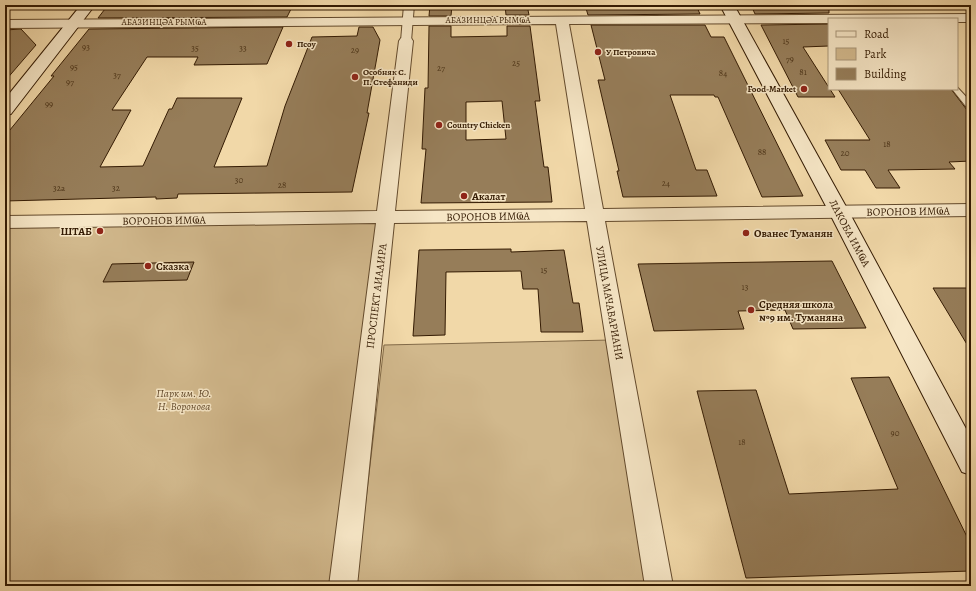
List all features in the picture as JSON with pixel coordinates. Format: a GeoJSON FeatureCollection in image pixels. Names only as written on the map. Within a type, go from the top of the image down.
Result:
{"type":"FeatureCollection","features":[{"type":"Feature","properties":{"kind":"main road"},"geometry":{"type":"LineString","coordinates":[[5,110],[88,5]]}},
{"type":"Feature","properties":{"kind":"main road","name":"ЛАКОБА ИМҨА"},"geometry":{"type":"LineString","coordinates":[[731,12],[839,212],[939,405],[971,463]]}},
{"type":"Feature","properties":{"kind":"street","name":"ПРОСПЕКТ АИААИРА"},"geometry":{"type":"LineString","coordinates":[[343,586],[409,5]]}},
{"type":"Feature","properties":{"kind":"street","name":"АБАЗИНЦӘА РЫМҨА"},"geometry":{"type":"LineString","coordinates":[[5,24],[562,20],[731,12],[873,18]]}},
{"type":"Feature","properties":{"kind":"street","name":"АБАЗИНЦӘА РЫМҨА"},"geometry":{"type":"LineString","coordinates":[[958,18],[971,18]]}},
{"type":"Feature","properties":{"kind":"street","name":"УЛИЦА МАЧАВАРИАНИ"},"geometry":{"type":"LineString","coordinates":[[562,20],[659,586]]}},
{"type":"Feature","properties":{"kind":"street","name":"ВОРОНОВ ИМҨА"},"geometry":{"type":"LineString","coordinates":[[5,222],[971,210]]}},
{"type":"Feature","properties":{"kind":"lane"},"geometry":{"type":"LineString","coordinates":[[957,90],[971,106]]}},
{"type":"Feature","properties":{"kind":"green space","name":"Парк им. Ю. Н. Воронова"},"geometry":{"type":"Polygon","coordinates":[[[385,218],[343,586],[5,586],[5,222],[385,218]]]}},
{"type":"Feature","properties":{"kind":"green space"},"geometry":{"type":"Polygon","coordinates":[[[611,340],[650,586],[356,586],[384,345],[611,340]]]}},
{"type":"Feature","properties":{"kind":"building"},"geometry":{"type":"Polygon","coordinates":[[[108,5],[293,5],[287,17],[98,18],[108,5]]]}},
{"type":"Feature","properties":{"kind":"building"},"geometry":{"type":"Polygon","coordinates":[[[430,5],[452,5],[451,16],[429,16],[430,5]]]}},
{"type":"Feature","properties":{"kind":"building"},"geometry":{"type":"Polygon","coordinates":[[[505,5],[527,5],[529,15],[506,15],[505,5]]]}},
{"type":"Feature","properties":{"kind":"building"},"geometry":{"type":"Polygon","coordinates":[[[585,5],[696,5],[700,14],[588,15],[585,5]]]}},
{"type":"Feature","properties":{"kind":"building"},"geometry":{"type":"Polygon","coordinates":[[[751,5],[829,5],[829,13],[755,14],[751,5]]]}},
{"type":"Feature","properties":{"kind":"building"},"geometry":{"type":"Polygon","coordinates":[[[828,24],[828,46],[803,47],[828,86],[828,90],[831,90],[835,97],[798,97],[761,25],[828,24]]]}},
{"type":"Feature","properties":{"kind":"building"},"geometry":{"type":"Polygon","coordinates":[[[591,25],[705,25],[711,37],[724,37],[803,196],[762,197],[718,97],[715,97],[714,95],[670,95],[696,170],[707,170],[717,196],[623,197],[617,171],[619,171],[598,80],[605,80],[591,25]]]}},
{"type":"Feature","properties":{"kind":"building"},"geometry":{"type":"Polygon","coordinates":[[[429,26],[451,26],[451,37],[507,36],[507,26],[530,26],[540,101],[535,101],[544,167],[548,167],[552,202],[421,203],[426,149],[422,149],[425,88],[428,88],[429,26]],[[502,101],[466,102],[466,140],[506,139],[502,101]]]}},
{"type":"Feature","properties":{"kind":"building"},"geometry":{"type":"Polygon","coordinates":[[[283,27],[267,64],[194,65],[198,57],[147,57],[112,110],[131,110],[100,167],[143,166],[169,109],[172,109],[177,98],[242,98],[214,167],[267,166],[285,106],[312,37],[357,36],[359,27],[373,27],[380,40],[367,113],[369,113],[352,192],[178,194],[177,198],[156,199],[156,197],[5,201],[5,136],[54,76],[51,76],[89,29],[283,27]]]}},
{"type":"Feature","properties":{"kind":"building"},"geometry":{"type":"Polygon","coordinates":[[[21,29],[36,45],[5,81],[5,30],[21,29]]]}},
{"type":"Feature","properties":{"kind":"building"},"geometry":{"type":"Polygon","coordinates":[[[839,90],[952,90],[967,110],[971,110],[971,161],[949,162],[955,169],[888,170],[900,188],[876,188],[865,170],[841,170],[825,140],[870,140],[839,90]]]}},
{"type":"Feature","properties":{"kind":"building"},"geometry":{"type":"Polygon","coordinates":[[[511,249],[511,252],[564,250],[573,303],[579,303],[583,332],[541,332],[538,289],[523,289],[521,271],[446,272],[445,335],[413,336],[419,250],[511,249]]]}},
{"type":"Feature","properties":{"kind":"building"},"geometry":{"type":"Polygon","coordinates":[[[832,261],[866,328],[793,329],[785,310],[738,311],[744,329],[654,331],[638,264],[832,261]]]}},
{"type":"Feature","properties":{"kind":"building"},"geometry":{"type":"Polygon","coordinates":[[[194,262],[187,280],[103,282],[112,264],[194,262]]]}},
{"type":"Feature","properties":{"kind":"building"},"geometry":{"type":"Polygon","coordinates":[[[933,288],[971,288],[971,351],[933,288]]]}},
{"type":"Feature","properties":{"kind":"building"},"geometry":{"type":"Polygon","coordinates":[[[889,377],[971,545],[971,571],[746,578],[697,391],[756,390],[789,494],[898,489],[851,378],[889,377]]]}},
{"type":"Feature","properties":{"kind":"place","name":"Псоу"},"geometry":{"type":"Point","coordinates":[289,44]}},
{"type":"Feature","properties":{"kind":"place","name":"У Петровича"},"geometry":{"type":"Point","coordinates":[598,52]}},
{"type":"Feature","properties":{"kind":"place","name":"Особняк С. П. Стефаниди"},"geometry":{"type":"Point","coordinates":[355,77]}},
{"type":"Feature","properties":{"kind":"place","name":"Food-Market"},"geometry":{"type":"Point","coordinates":[804,89]}},
{"type":"Feature","properties":{"kind":"place","name":"Country Chicken"},"geometry":{"type":"Point","coordinates":[439,125]}},
{"type":"Feature","properties":{"kind":"place","name":"Акалат"},"geometry":{"type":"Point","coordinates":[464,196]}},
{"type":"Feature","properties":{"kind":"place","name":"ШТАБ"},"geometry":{"type":"Point","coordinates":[100,231]}},
{"type":"Feature","properties":{"kind":"place","name":"Ованес Туманян"},"geometry":{"type":"Point","coordinates":[746,233]}},
{"type":"Feature","properties":{"kind":"place","name":"Сказка"},"geometry":{"type":"Point","coordinates":[148,266]}},
{"type":"Feature","properties":{"kind":"place","name":"Средняя школа №9 им. Туманяна"},"geometry":{"type":"Point","coordinates":[751,310]}}]}
